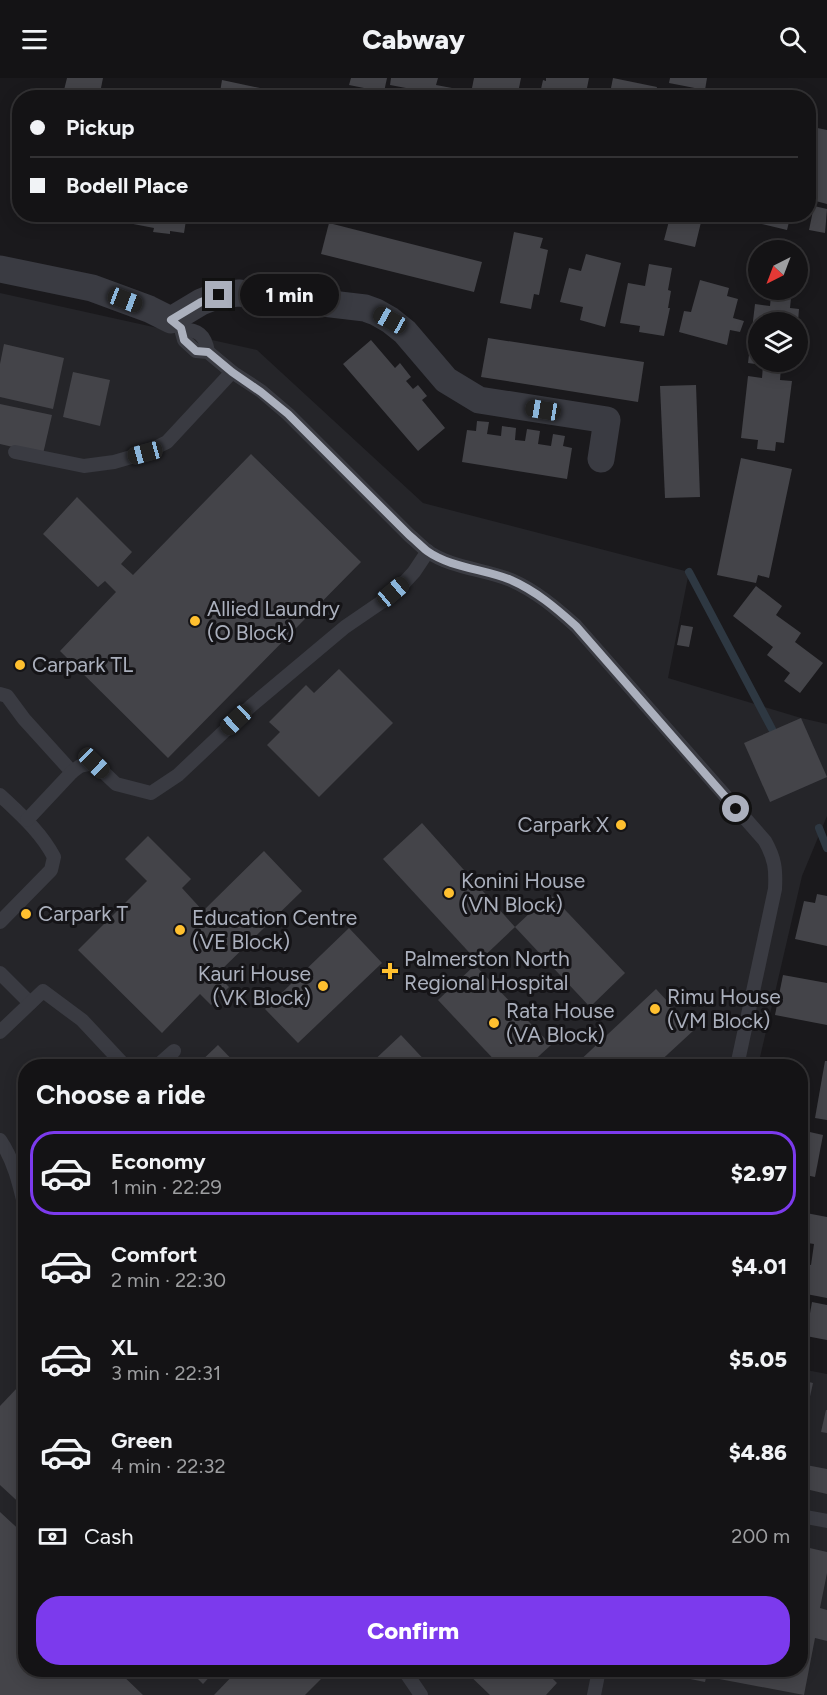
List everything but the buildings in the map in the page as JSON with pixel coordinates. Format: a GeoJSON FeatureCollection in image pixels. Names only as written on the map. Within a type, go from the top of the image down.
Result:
{"type":"FeatureCollection","features":[{"type":"Feature","properties":{"kind":"street"},"geometry":{"type":"LineString","coordinates":[[0,269],[93,288],[149,309],[176,324],[201,302],[219,295],[239,293],[365,308],[390,320],[405,332],[446,380],[479,400],[607,420],[601,459]]}},
{"type":"Feature","properties":{"kind":"lane"},"geometry":{"type":"LineString","coordinates":[[176,324],[194,329],[206,340],[208,352],[288,414],[409,535],[428,551],[444,559],[510,580],[557,608],[576,626],[765,841],[773,856],[776,870],[775,889],[739,1059]]}},
{"type":"Feature","properties":{"kind":"lane"},"geometry":{"type":"LineString","coordinates":[[15,453],[84,466],[114,462],[145,453],[167,442],[232,372]]}},
{"type":"Feature","properties":{"kind":"lane"},"geometry":{"type":"LineString","coordinates":[[27,820],[80,766],[94,763],[116,784],[151,793],[178,775],[265,694],[345,627],[403,584],[428,551]]}},
{"type":"Feature","properties":{"kind":"lane"},"geometry":{"type":"LineString","coordinates":[[0,694],[7,696],[24,719],[72,772]]}},
{"type":"Feature","properties":{"kind":"lane"},"geometry":{"type":"LineString","coordinates":[[0,795],[27,820],[54,857],[51,870],[0,922]]}},
{"type":"Feature","properties":{"kind":"lane"},"geometry":{"type":"LineString","coordinates":[[0,973],[30,1004]]}},
{"type":"Feature","properties":{"kind":"lane"},"geometry":{"type":"LineString","coordinates":[[0,1032],[43,991],[82,1020],[118,1059]]}},
{"type":"Feature","properties":{"kind":"lane"},"geometry":{"type":"LineString","coordinates":[[165,1059],[174,1051]]}},
{"type":"Feature","properties":{"kind":"lane"},"geometry":{"type":"LineString","coordinates":[[0,1140],[18,1173]]}},
{"type":"Feature","properties":{"kind":"lane"},"geometry":{"type":"LineString","coordinates":[[808,1517],[827,1521]]}},
{"type":"Feature","properties":{"kind":"lane"},"geometry":{"type":"LineString","coordinates":[[409,1677],[421,1695]]}},
{"type":"Feature","properties":{"kind":"lane"},"geometry":{"type":"LineString","coordinates":[[594,1695],[597,1677]]}},
{"type":"Feature","properties":{"kind":"shaded area","name":"Palmerston North Regional Hospital"},"geometry":{"type":"Polygon","coordinates":[[[0,293],[257,350],[423,503],[689,572],[668,678],[827,724],[827,816],[802,876],[760,1059],[18,1059],[18,1677],[808,1677],[808,1370],[827,1374],[827,1695],[0,1695],[0,293]]]}},
{"type":"Feature","properties":{"kind":"waterway"},"geometry":{"type":"LineString","coordinates":[[689,572],[772,729]]}},
{"type":"Feature","properties":{"kind":"waterway"},"geometry":{"type":"LineString","coordinates":[[819,828],[827,848]]}},
{"type":"Feature","properties":{"kind":"place","name":"Allied Laundry (O Block)"},"geometry":{"type":"Point","coordinates":[195,621]}},
{"type":"Feature","properties":{"kind":"place","name":"Carpark TL"},"geometry":{"type":"Point","coordinates":[20,665]}},
{"type":"Feature","properties":{"kind":"place","name":"Carpark X"},"geometry":{"type":"Point","coordinates":[621,825]}},
{"type":"Feature","properties":{"kind":"place","name":"Konini House (VN Block)"},"geometry":{"type":"Point","coordinates":[449,893]}},
{"type":"Feature","properties":{"kind":"place","name":"Carpark T"},"geometry":{"type":"Point","coordinates":[26,914]}},
{"type":"Feature","properties":{"kind":"place","name":"Education Centre (VE Block)"},"geometry":{"type":"Point","coordinates":[180,930]}},
{"type":"Feature","properties":{"kind":"place","name":"Palmerston North Regional Hospital"},"geometry":{"type":"Point","coordinates":[390,971]}},
{"type":"Feature","properties":{"kind":"place","name":"Kauri House (VK Block)"},"geometry":{"type":"Point","coordinates":[323,986]}},
{"type":"Feature","properties":{"kind":"place","name":"Rimu House (VM Block)"},"geometry":{"type":"Point","coordinates":[655,1009]}},
{"type":"Feature","properties":{"kind":"place","name":"Rata House (VA Block)"},"geometry":{"type":"Point","coordinates":[494,1023]}},
{"type":"Feature","properties":{"kind":"route"},"geometry":{"type":"LineString","coordinates":[[219,295],[201,302],[171,320],[181,328],[184,340],[196,351],[208,352],[288,414],[409,535],[428,551],[444,559],[510,580],[557,608],[576,626],[736,809]]}}]}
